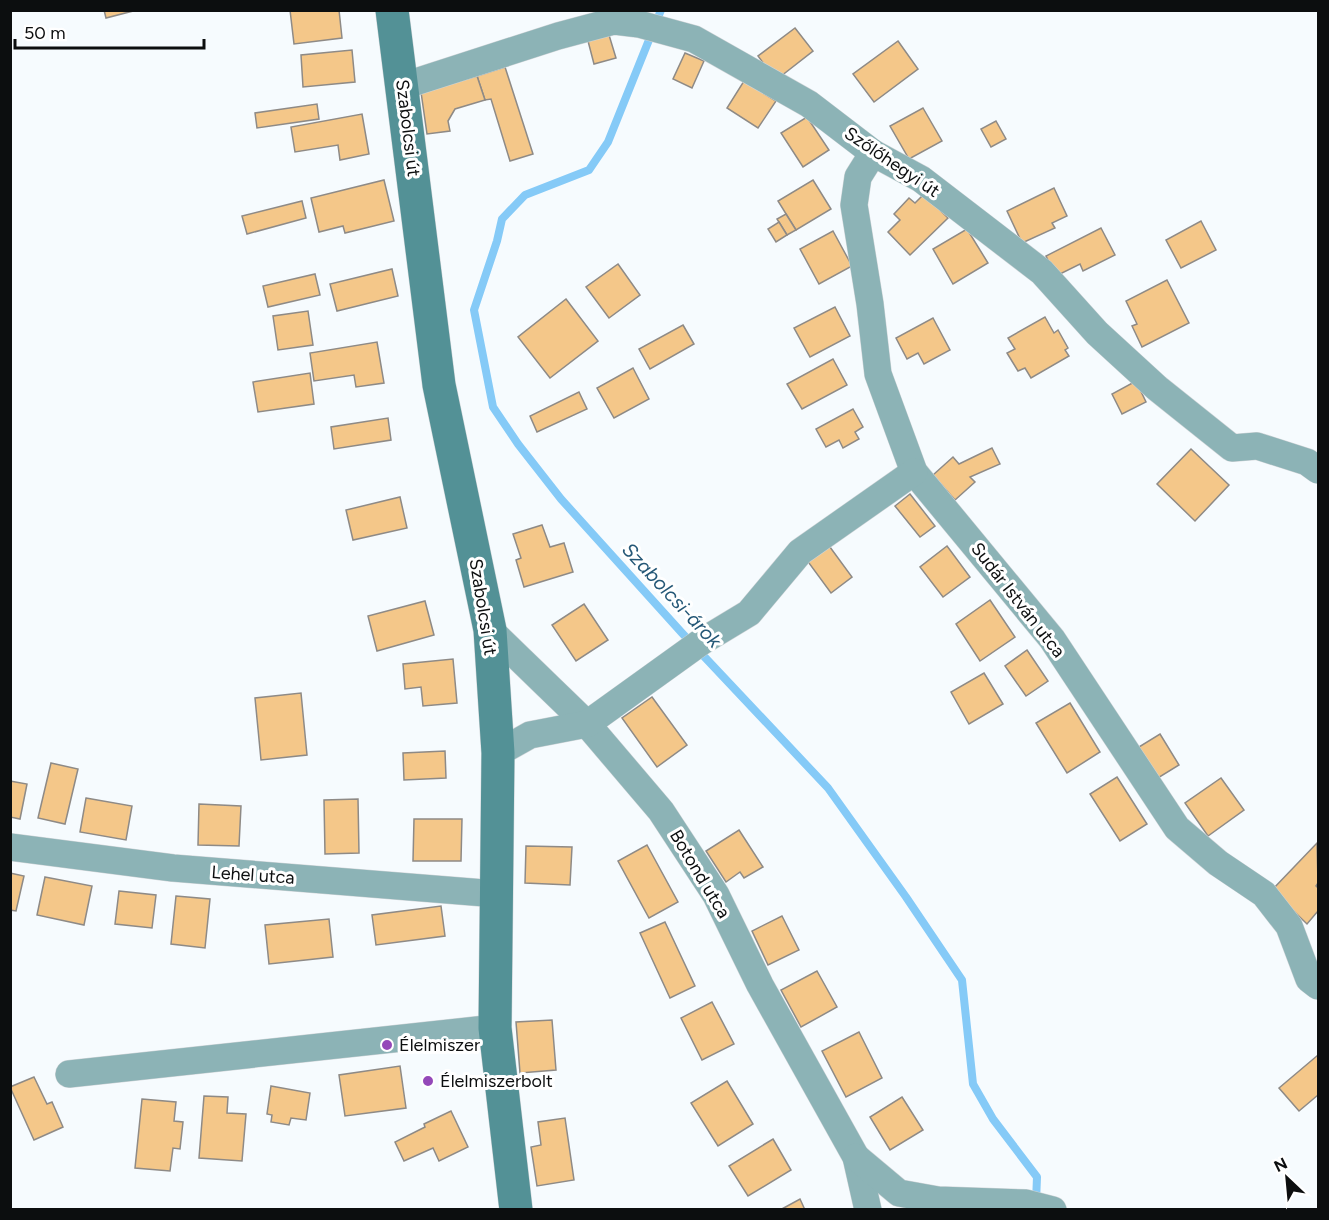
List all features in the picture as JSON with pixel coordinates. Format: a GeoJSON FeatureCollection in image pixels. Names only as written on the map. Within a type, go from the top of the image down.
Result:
{"type":"FeatureCollection","features":[{"type":"Feature","properties":{"kind":"street","name":"Szabolcsi út"},"geometry":{"type":"LineString","coordinates":[[392,10],[439,385],[490,630],[498,753],[495,1028],[516,1209]]}},
{"type":"Feature","properties":{"kind":"street","name":"Szőlőhegyi út"},"geometry":{"type":"LineString","coordinates":[[403,86],[558,36],[614,21],[694,39],[809,104],[873,153],[921,179],[1042,272],[1097,333],[1157,388],[1232,448],[1257,446],[1307,462],[1318,470]]}},
{"type":"Feature","properties":{"kind":"street","name":"Sudár István utca"},"geometry":{"type":"LineString","coordinates":[[873,153],[858,177],[854,205],[870,304],[878,374],[914,472],[1052,639],[1176,828],[1218,863],[1264,894],[1289,926],[1309,979],[1318,986]]}},
{"type":"Feature","properties":{"kind":"street"},"geometry":{"type":"LineString","coordinates":[[498,753],[530,735],[587,723],[695,647],[749,613],[800,552],[914,472]]}},
{"type":"Feature","properties":{"kind":"street","name":"Botond utca"},"geometry":{"type":"LineString","coordinates":[[490,630],[587,723],[661,811],[716,896],[760,985],[856,1157]]}},
{"type":"Feature","properties":{"kind":"street","name":"Lehel utca"},"geometry":{"type":"LineString","coordinates":[[10,847],[173,868],[497,894]]}},
{"type":"Feature","properties":{"kind":"street"},"geometry":{"type":"LineString","coordinates":[[69,1074],[495,1028]]}},
{"type":"Feature","properties":{"kind":"street"},"geometry":{"type":"LineString","coordinates":[[856,1157],[899,1193],[938,1200],[1042,1207]]}},
{"type":"Feature","properties":{"kind":"street"},"geometry":{"type":"LineString","coordinates":[[856,1157],[868,1209]]}},
{"type":"Feature","properties":{"kind":"building"},"geometry":{"type":"Polygon","coordinates":[[[104,10],[132,10],[133,11],[106,18],[104,10]]]}},
{"type":"Feature","properties":{"kind":"building"},"geometry":{"type":"Polygon","coordinates":[[[290,10],[339,10],[342,38],[294,44],[290,10]]]}},
{"type":"Feature","properties":{"kind":"building"},"geometry":{"type":"Polygon","coordinates":[[[795,28],[813,51],[776,80],[758,56],[795,28]]]}},
{"type":"Feature","properties":{"kind":"building"},"geometry":{"type":"Polygon","coordinates":[[[609,35],[616,58],[594,64],[588,41],[609,35]]]}},
{"type":"Feature","properties":{"kind":"building"},"geometry":{"type":"Polygon","coordinates":[[[898,41],[918,69],[874,102],[853,74],[898,41]]]}},
{"type":"Feature","properties":{"kind":"building"},"geometry":{"type":"Polygon","coordinates":[[[352,50],[355,82],[303,87],[301,55],[352,50]]]}},
{"type":"Feature","properties":{"kind":"building"},"geometry":{"type":"Polygon","coordinates":[[[685,53],[704,61],[692,88],[673,79],[685,53]]]}},
{"type":"Feature","properties":{"kind":"building"},"geometry":{"type":"Polygon","coordinates":[[[505,67],[533,154],[510,161],[491,99],[485,100],[477,76],[505,67]]]}},
{"type":"Feature","properties":{"kind":"building"},"geometry":{"type":"Polygon","coordinates":[[[477,76],[485,100],[455,109],[448,121],[450,131],[427,134],[421,92],[477,76]]]}},
{"type":"Feature","properties":{"kind":"building"},"geometry":{"type":"Polygon","coordinates":[[[744,81],[776,101],[758,128],[727,108],[744,81]]]}},
{"type":"Feature","properties":{"kind":"building"},"geometry":{"type":"Polygon","coordinates":[[[317,104],[319,119],[257,128],[255,113],[317,104]]]}},
{"type":"Feature","properties":{"kind":"building"},"geometry":{"type":"Polygon","coordinates":[[[923,108],[942,141],[909,159],[890,126],[923,108]]]}},
{"type":"Feature","properties":{"kind":"building"},"geometry":{"type":"Polygon","coordinates":[[[362,114],[369,154],[340,160],[338,145],[295,152],[291,127],[362,114]]]}},
{"type":"Feature","properties":{"kind":"building"},"geometry":{"type":"Polygon","coordinates":[[[807,117],[829,150],[803,167],[781,133],[807,117]]]}},
{"type":"Feature","properties":{"kind":"building"},"geometry":{"type":"Polygon","coordinates":[[[996,121],[1006,139],[991,147],[981,129],[996,121]]]}},
{"type":"Feature","properties":{"kind":"building"},"geometry":{"type":"Polygon","coordinates":[[[384,180],[394,221],[345,233],[343,226],[319,232],[311,198],[384,180]]]}},
{"type":"Feature","properties":{"kind":"building"},"geometry":{"type":"Polygon","coordinates":[[[813,180],[831,209],[796,230],[778,201],[813,180]]]}},
{"type":"Feature","properties":{"kind":"building"},"geometry":{"type":"Polygon","coordinates":[[[1054,188],[1067,216],[1052,223],[1055,228],[1022,243],[1007,211],[1054,188]]]}},
{"type":"Feature","properties":{"kind":"building"},"geometry":{"type":"Polygon","coordinates":[[[924,194],[948,218],[910,255],[888,232],[900,220],[894,214],[909,198],[915,203],[924,194]]]}},
{"type":"Feature","properties":{"kind":"building"},"geometry":{"type":"Polygon","coordinates":[[[302,201],[306,218],[247,234],[242,216],[302,201]]]}},
{"type":"Feature","properties":{"kind":"building"},"geometry":{"type":"Polygon","coordinates":[[[786,214],[796,230],[787,235],[777,219],[786,214]]]}},
{"type":"Feature","properties":{"kind":"building"},"geometry":{"type":"Polygon","coordinates":[[[1201,221],[1216,250],[1181,268],[1166,240],[1201,221]]]}},
{"type":"Feature","properties":{"kind":"building"},"geometry":{"type":"Polygon","coordinates":[[[779,222],[787,235],[776,242],[768,229],[779,222]]]}},
{"type":"Feature","properties":{"kind":"building"},"geometry":{"type":"Polygon","coordinates":[[[1101,228],[1115,255],[1083,271],[1080,264],[1056,276],[1046,256],[1101,228]]]}},
{"type":"Feature","properties":{"kind":"building"},"geometry":{"type":"Polygon","coordinates":[[[967,229],[988,263],[953,284],[933,249],[967,229]]]}},
{"type":"Feature","properties":{"kind":"building"},"geometry":{"type":"Polygon","coordinates":[[[833,231],[852,266],[819,284],[800,249],[833,231]]]}},
{"type":"Feature","properties":{"kind":"building"},"geometry":{"type":"Polygon","coordinates":[[[618,264],[640,295],[609,318],[586,287],[618,264]]]}},
{"type":"Feature","properties":{"kind":"building"},"geometry":{"type":"Polygon","coordinates":[[[392,269],[398,296],[337,311],[330,284],[392,269]]]}},
{"type":"Feature","properties":{"kind":"building"},"geometry":{"type":"Polygon","coordinates":[[[315,274],[320,295],[268,307],[263,286],[315,274]]]}},
{"type":"Feature","properties":{"kind":"building"},"geometry":{"type":"Polygon","coordinates":[[[1167,280],[1189,323],[1142,347],[1132,326],[1137,324],[1126,301],[1167,280]]]}},
{"type":"Feature","properties":{"kind":"building"},"geometry":{"type":"Polygon","coordinates":[[[566,299],[598,341],[550,378],[518,337],[566,299]]]}},
{"type":"Feature","properties":{"kind":"building"},"geometry":{"type":"Polygon","coordinates":[[[835,307],[850,336],[810,357],[794,328],[835,307]]]}},
{"type":"Feature","properties":{"kind":"building"},"geometry":{"type":"Polygon","coordinates":[[[308,311],[313,345],[278,350],[273,316],[308,311]]]}},
{"type":"Feature","properties":{"kind":"building"},"geometry":{"type":"Polygon","coordinates":[[[1045,317],[1054,333],[1058,330],[1068,348],[1065,350],[1069,356],[1031,378],[1025,368],[1018,371],[1007,353],[1015,349],[1008,338],[1045,317]]]}},
{"type":"Feature","properties":{"kind":"building"},"geometry":{"type":"Polygon","coordinates":[[[933,318],[950,350],[924,364],[918,353],[907,359],[896,338],[933,318]]]}},
{"type":"Feature","properties":{"kind":"building"},"geometry":{"type":"Polygon","coordinates":[[[683,325],[694,344],[650,369],[639,349],[683,325]]]}},
{"type":"Feature","properties":{"kind":"building"},"geometry":{"type":"Polygon","coordinates":[[[377,342],[384,383],[356,387],[354,375],[314,381],[310,353],[377,342]]]}},
{"type":"Feature","properties":{"kind":"building"},"geometry":{"type":"Polygon","coordinates":[[[833,359],[847,385],[802,409],[787,384],[833,359]]]}},
{"type":"Feature","properties":{"kind":"building"},"geometry":{"type":"Polygon","coordinates":[[[633,368],[649,399],[614,418],[597,388],[633,368]]]}},
{"type":"Feature","properties":{"kind":"building"},"geometry":{"type":"Polygon","coordinates":[[[310,373],[314,404],[258,412],[253,382],[310,373]]]}},
{"type":"Feature","properties":{"kind":"building"},"geometry":{"type":"Polygon","coordinates":[[[1136,381],[1146,402],[1122,414],[1112,394],[1136,381]]]}},
{"type":"Feature","properties":{"kind":"building"},"geometry":{"type":"Polygon","coordinates":[[[579,392],[587,409],[537,432],[530,416],[579,392]]]}},
{"type":"Feature","properties":{"kind":"building"},"geometry":{"type":"Polygon","coordinates":[[[853,409],[863,427],[855,432],[859,439],[843,448],[839,440],[826,447],[816,429],[853,409]]]}},
{"type":"Feature","properties":{"kind":"building"},"geometry":{"type":"Polygon","coordinates":[[[388,418],[391,440],[334,449],[331,427],[388,418]]]}},
{"type":"Feature","properties":{"kind":"building"},"geometry":{"type":"Polygon","coordinates":[[[992,448],[1000,464],[970,477],[975,482],[955,500],[933,475],[953,457],[959,464],[992,448]]]}},
{"type":"Feature","properties":{"kind":"building"},"geometry":{"type":"Polygon","coordinates":[[[1191,449],[1229,485],[1195,521],[1157,484],[1191,449]]]}},
{"type":"Feature","properties":{"kind":"building"},"geometry":{"type":"Polygon","coordinates":[[[910,494],[935,526],[920,537],[895,506],[910,494]]]}},
{"type":"Feature","properties":{"kind":"building"},"geometry":{"type":"Polygon","coordinates":[[[400,497],[407,528],[353,540],[346,510],[400,497]]]}},
{"type":"Feature","properties":{"kind":"building"},"geometry":{"type":"Polygon","coordinates":[[[542,525],[550,547],[564,543],[573,572],[524,587],[516,560],[521,558],[513,534],[542,525]]]}},
{"type":"Feature","properties":{"kind":"building"},"geometry":{"type":"Polygon","coordinates":[[[827,543],[852,577],[831,593],[806,559],[827,543]]]}},
{"type":"Feature","properties":{"kind":"building"},"geometry":{"type":"Polygon","coordinates":[[[947,546],[970,577],[943,597],[920,567],[947,546]]]}},
{"type":"Feature","properties":{"kind":"building"},"geometry":{"type":"Polygon","coordinates":[[[990,600],[1015,637],[980,661],[956,624],[990,600]]]}},
{"type":"Feature","properties":{"kind":"building"},"geometry":{"type":"Polygon","coordinates":[[[425,601],[434,635],[377,651],[368,616],[425,601]]]}},
{"type":"Feature","properties":{"kind":"building"},"geometry":{"type":"Polygon","coordinates":[[[584,604],[608,640],[576,661],[552,625],[584,604]]]}},
{"type":"Feature","properties":{"kind":"building"},"geometry":{"type":"Polygon","coordinates":[[[1027,650],[1048,681],[1026,696],[1005,666],[1027,650]]]}},
{"type":"Feature","properties":{"kind":"building"},"geometry":{"type":"Polygon","coordinates":[[[453,659],[457,703],[423,706],[421,687],[405,689],[403,664],[453,659]]]}},
{"type":"Feature","properties":{"kind":"building"},"geometry":{"type":"Polygon","coordinates":[[[984,673],[1003,704],[969,724],[951,692],[984,673]]]}},
{"type":"Feature","properties":{"kind":"building"},"geometry":{"type":"Polygon","coordinates":[[[301,693],[307,755],[261,760],[255,698],[301,693]]]}},
{"type":"Feature","properties":{"kind":"building"},"geometry":{"type":"Polygon","coordinates":[[[652,697],[687,745],[657,767],[622,718],[652,697]]]}},
{"type":"Feature","properties":{"kind":"building"},"geometry":{"type":"Polygon","coordinates":[[[1070,703],[1100,752],[1067,773],[1036,723],[1070,703]]]}},
{"type":"Feature","properties":{"kind":"building"},"geometry":{"type":"Polygon","coordinates":[[[1160,734],[1179,765],[1153,781],[1134,750],[1160,734]]]}},
{"type":"Feature","properties":{"kind":"building"},"geometry":{"type":"Polygon","coordinates":[[[445,751],[446,778],[404,780],[403,753],[445,751]]]}},
{"type":"Feature","properties":{"kind":"building"},"geometry":{"type":"Polygon","coordinates":[[[51,763],[78,769],[65,824],[38,818],[51,763]]]}},
{"type":"Feature","properties":{"kind":"building"},"geometry":{"type":"Polygon","coordinates":[[[1117,777],[1147,824],[1120,841],[1090,794],[1117,777]]]}},
{"type":"Feature","properties":{"kind":"building"},"geometry":{"type":"Polygon","coordinates":[[[1221,778],[1244,810],[1208,836],[1185,803],[1221,778]]]}},
{"type":"Feature","properties":{"kind":"building"},"geometry":{"type":"Polygon","coordinates":[[[10,781],[27,784],[20,819],[10,817],[10,781]]]}},
{"type":"Feature","properties":{"kind":"building"},"geometry":{"type":"Polygon","coordinates":[[[86,798],[132,806],[126,840],[80,832],[86,798]]]}},
{"type":"Feature","properties":{"kind":"building"},"geometry":{"type":"Polygon","coordinates":[[[358,799],[359,853],[325,854],[324,800],[358,799]]]}},
{"type":"Feature","properties":{"kind":"building"},"geometry":{"type":"Polygon","coordinates":[[[199,804],[241,806],[239,846],[198,845],[199,804]]]}},
{"type":"Feature","properties":{"kind":"building"},"geometry":{"type":"Polygon","coordinates":[[[414,819],[462,819],[461,861],[413,861],[414,819]]]}},
{"type":"Feature","properties":{"kind":"building"},"geometry":{"type":"Polygon","coordinates":[[[739,830],[763,867],[744,878],[740,872],[726,882],[706,851],[739,830]]]}},
{"type":"Feature","properties":{"kind":"building"},"geometry":{"type":"Polygon","coordinates":[[[1317,843],[1318,911],[1307,924],[1272,890],[1317,843]]]}},
{"type":"Feature","properties":{"kind":"building"},"geometry":{"type":"Polygon","coordinates":[[[647,845],[678,902],[649,918],[618,861],[647,845]]]}},
{"type":"Feature","properties":{"kind":"building"},"geometry":{"type":"Polygon","coordinates":[[[526,846],[572,847],[570,885],[525,883],[526,846]]]}},
{"type":"Feature","properties":{"kind":"building"},"geometry":{"type":"Polygon","coordinates":[[[10,873],[24,876],[16,911],[10,910],[10,873]]]}},
{"type":"Feature","properties":{"kind":"building"},"geometry":{"type":"Polygon","coordinates":[[[45,877],[92,886],[84,925],[37,915],[45,877]]]}},
{"type":"Feature","properties":{"kind":"building"},"geometry":{"type":"Polygon","coordinates":[[[119,891],[156,895],[152,928],[115,924],[119,891]]]}},
{"type":"Feature","properties":{"kind":"building"},"geometry":{"type":"Polygon","coordinates":[[[176,896],[210,899],[205,948],[171,944],[176,896]]]}},
{"type":"Feature","properties":{"kind":"building"},"geometry":{"type":"Polygon","coordinates":[[[441,906],[445,936],[376,945],[372,915],[441,906]]]}},
{"type":"Feature","properties":{"kind":"building"},"geometry":{"type":"Polygon","coordinates":[[[782,916],[799,950],[768,965],[752,931],[782,916]]]}},
{"type":"Feature","properties":{"kind":"building"},"geometry":{"type":"Polygon","coordinates":[[[329,919],[333,957],[269,964],[265,925],[329,919]]]}},
{"type":"Feature","properties":{"kind":"building"},"geometry":{"type":"Polygon","coordinates":[[[665,922],[695,986],[670,998],[640,933],[665,922]]]}},
{"type":"Feature","properties":{"kind":"building"},"geometry":{"type":"Polygon","coordinates":[[[817,971],[837,1007],[801,1027],[781,990],[817,971]]]}},
{"type":"Feature","properties":{"kind":"building"},"geometry":{"type":"Polygon","coordinates":[[[712,1002],[734,1044],[702,1060],[681,1018],[712,1002]]]}},
{"type":"Feature","properties":{"kind":"building"},"geometry":{"type":"Polygon","coordinates":[[[552,1020],[556,1070],[520,1073],[516,1022],[552,1020]]]}},
{"type":"Feature","properties":{"kind":"building"},"geometry":{"type":"Polygon","coordinates":[[[859,1032],[882,1078],[846,1097],[822,1051],[859,1032]]]}},
{"type":"Feature","properties":{"kind":"building"},"geometry":{"type":"Polygon","coordinates":[[[1318,1055],[1318,1095],[1299,1111],[1279,1088],[1318,1055]]]}},
{"type":"Feature","properties":{"kind":"building"},"geometry":{"type":"Polygon","coordinates":[[[400,1066],[406,1108],[345,1116],[339,1075],[400,1066]]]}},
{"type":"Feature","properties":{"kind":"building"},"geometry":{"type":"Polygon","coordinates":[[[34,1077],[47,1104],[52,1102],[63,1127],[34,1140],[10,1087],[34,1077]]]}},
{"type":"Feature","properties":{"kind":"building"},"geometry":{"type":"Polygon","coordinates":[[[727,1081],[753,1124],[718,1146],[691,1103],[727,1081]]]}},
{"type":"Feature","properties":{"kind":"building"},"geometry":{"type":"Polygon","coordinates":[[[271,1086],[310,1093],[306,1120],[291,1118],[289,1125],[271,1122],[272,1115],[267,1114],[271,1086]]]}},
{"type":"Feature","properties":{"kind":"building"},"geometry":{"type":"Polygon","coordinates":[[[204,1096],[228,1097],[227,1113],[246,1114],[242,1161],[199,1158],[204,1096]]]}},
{"type":"Feature","properties":{"kind":"building"},"geometry":{"type":"Polygon","coordinates":[[[902,1097],[923,1130],[890,1150],[870,1117],[902,1097]]]}},
{"type":"Feature","properties":{"kind":"building"},"geometry":{"type":"Polygon","coordinates":[[[142,1099],[176,1102],[174,1121],[183,1122],[180,1149],[173,1148],[170,1171],[135,1168],[142,1099]]]}},
{"type":"Feature","properties":{"kind":"building"},"geometry":{"type":"Polygon","coordinates":[[[451,1111],[468,1147],[439,1161],[433,1148],[404,1161],[395,1142],[451,1111]]]}},
{"type":"Feature","properties":{"kind":"building"},"geometry":{"type":"Polygon","coordinates":[[[565,1118],[574,1180],[537,1186],[531,1147],[541,1145],[538,1122],[565,1118]]]}},
{"type":"Feature","properties":{"kind":"building"},"geometry":{"type":"Polygon","coordinates":[[[773,1139],[791,1170],[748,1196],[729,1166],[773,1139]]]}},
{"type":"Feature","properties":{"kind":"building"},"geometry":{"type":"Polygon","coordinates":[[[800,1199],[805,1210],[780,1210],[800,1199]]]}},
{"type":"Feature","properties":{"kind":"waterway","name":"Szabolcsi-árok"},"geometry":{"type":"LineString","coordinates":[[661,10],[608,142],[589,170],[525,195],[502,219],[474,310],[493,407],[518,444],[561,499],[682,633],[828,788],[906,897],[962,980],[973,1084],[993,1119],[1037,1177],[1036,1202]]}},
{"type":"Feature","properties":{"kind":"place","name":"Élelmiszer"},"geometry":{"type":"Point","coordinates":[387,1045]}},
{"type":"Feature","properties":{"kind":"place","name":"Élelmiszerbolt"},"geometry":{"type":"Point","coordinates":[428,1081]}}]}
